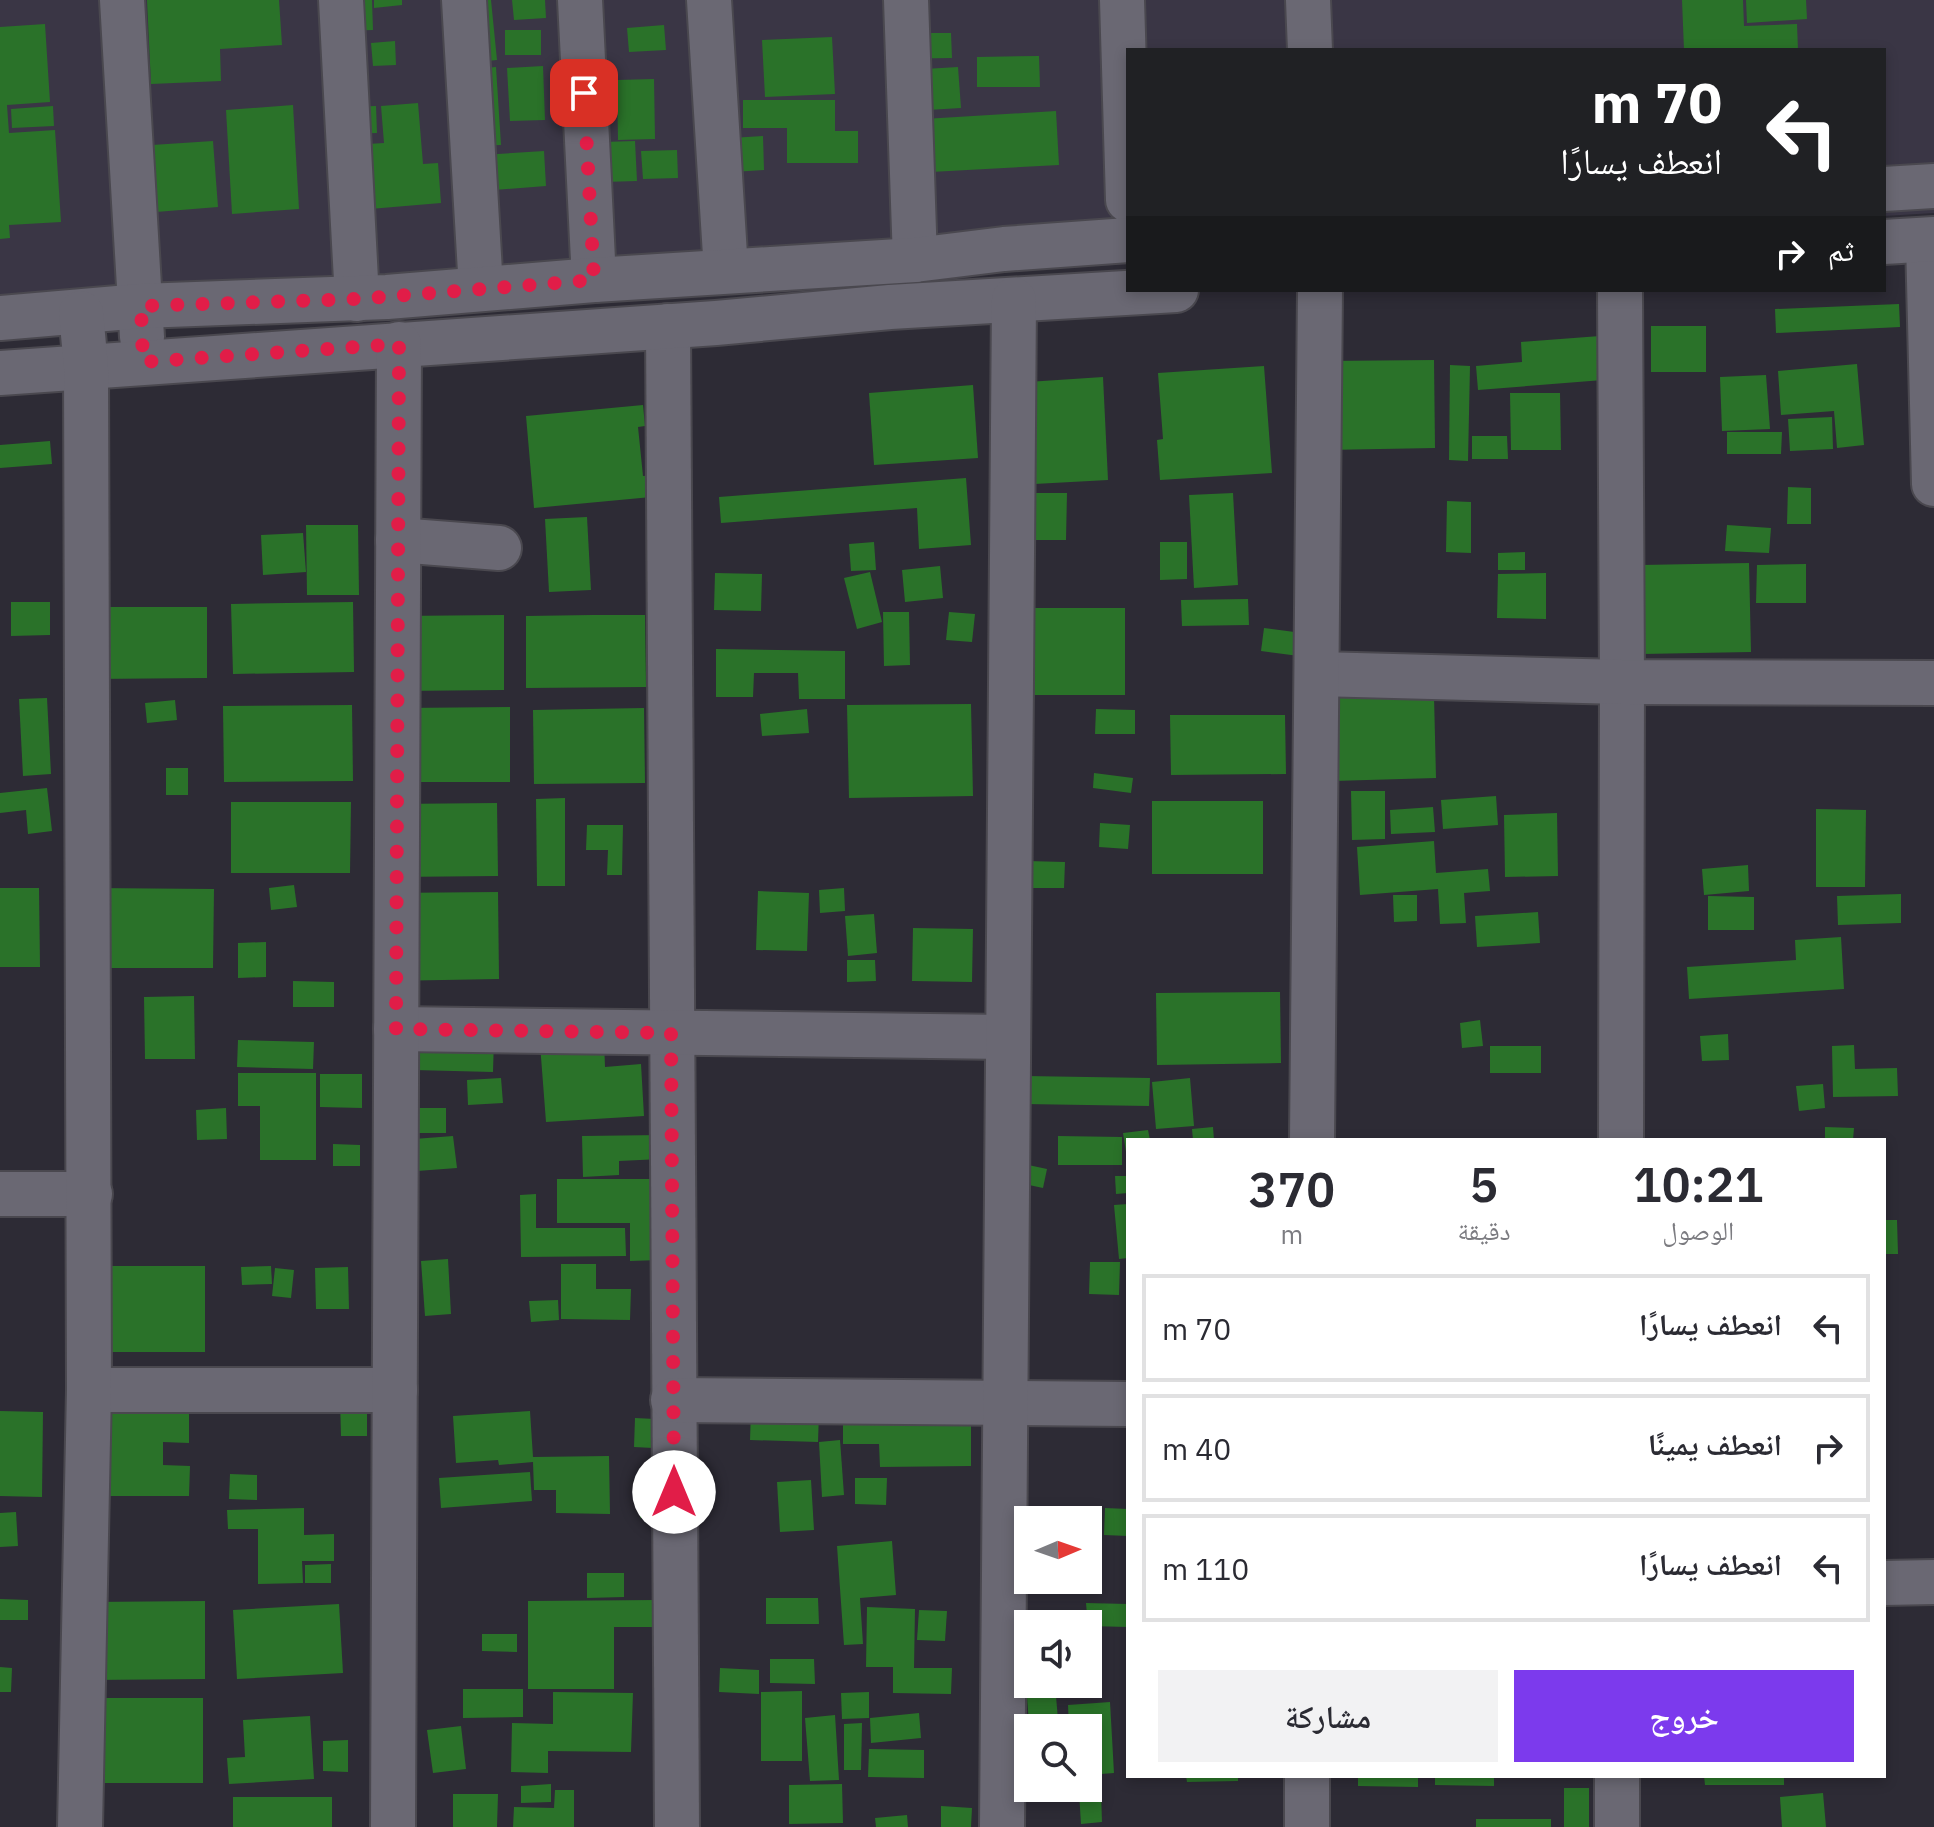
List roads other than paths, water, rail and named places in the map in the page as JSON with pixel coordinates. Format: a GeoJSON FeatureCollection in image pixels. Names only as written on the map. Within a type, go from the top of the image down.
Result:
{"type":"FeatureCollection","features":[{"type":"Feature","properties":{"kind":"street"},"geometry":{"type":"LineString","coordinates":[[122,0],[143,362]]}},
{"type":"Feature","properties":{"kind":"street"},"geometry":{"type":"LineString","coordinates":[[341,0],[357,299]]}},
{"type":"Feature","properties":{"kind":"street"},"geometry":{"type":"LineString","coordinates":[[464,0],[481,289]]}},
{"type":"Feature","properties":{"kind":"street"},"geometry":{"type":"LineString","coordinates":[[580,0],[594,280]]}},
{"type":"Feature","properties":{"kind":"street"},"geometry":{"type":"LineString","coordinates":[[709,0],[726,271]]}},
{"type":"Feature","properties":{"kind":"street"},"geometry":{"type":"LineString","coordinates":[[906,0],[915,260]]}},
{"type":"Feature","properties":{"kind":"street"},"geometry":{"type":"LineString","coordinates":[[1122,0],[1126,133]]}},
{"type":"Feature","properties":{"kind":"street"},"geometry":{"type":"LineString","coordinates":[[1308,0],[1310,48]]}},
{"type":"Feature","properties":{"kind":"street"},"geometry":{"type":"LineString","coordinates":[[1886,189],[1934,186]]}},
{"type":"Feature","properties":{"kind":"street"},"geometry":{"type":"LineString","coordinates":[[0,318],[141,306],[357,299],[594,280],[915,260],[1004,249],[1126,240]]}},
{"type":"Feature","properties":{"kind":"street"},"geometry":{"type":"LineString","coordinates":[[1886,242],[1931,240],[1934,484]]}},
{"type":"Feature","properties":{"kind":"street"},"geometry":{"type":"LineString","coordinates":[[0,373],[1132,292]]}},
{"type":"Feature","properties":{"kind":"street"},"geometry":{"type":"LineString","coordinates":[[1312,1138],[1320,292]]}},
{"type":"Feature","properties":{"kind":"street"},"geometry":{"type":"LineString","coordinates":[[1620,292],[1621,1138]]}},
{"type":"Feature","properties":{"kind":"street"},"geometry":{"type":"LineString","coordinates":[[1002,1827],[1014,300]]}},
{"type":"Feature","properties":{"kind":"street"},"geometry":{"type":"LineString","coordinates":[[80,1827],[90,1194],[86,367],[81,313]]}},
{"type":"Feature","properties":{"kind":"street"},"geometry":{"type":"LineString","coordinates":[[668,326],[677,1827]]}},
{"type":"Feature","properties":{"kind":"street"},"geometry":{"type":"LineString","coordinates":[[393,1827],[399,344]]}},
{"type":"Feature","properties":{"kind":"street"},"geometry":{"type":"LineString","coordinates":[[398,540],[499,548]]}},
{"type":"Feature","properties":{"kind":"street"},"geometry":{"type":"LineString","coordinates":[[1318,674],[1622,682],[1934,683]]}},
{"type":"Feature","properties":{"kind":"street"},"geometry":{"type":"LineString","coordinates":[[396,1029],[1006,1037]]}},
{"type":"Feature","properties":{"kind":"street"},"geometry":{"type":"LineString","coordinates":[[0,1194],[90,1194]]}},
{"type":"Feature","properties":{"kind":"street"},"geometry":{"type":"LineString","coordinates":[[89,1390],[395,1390]]}},
{"type":"Feature","properties":{"kind":"street"},"geometry":{"type":"LineString","coordinates":[[673,1400],[1126,1404]]}},
{"type":"Feature","properties":{"kind":"street"},"geometry":{"type":"LineString","coordinates":[[1886,1583],[1934,1582]]}},
{"type":"Feature","properties":{"kind":"street"},"geometry":{"type":"LineString","coordinates":[[1307,1778],[1307,1827]]}},
{"type":"Feature","properties":{"kind":"street"},"geometry":{"type":"LineString","coordinates":[[1617,1778],[1617,1827]]}}]}
